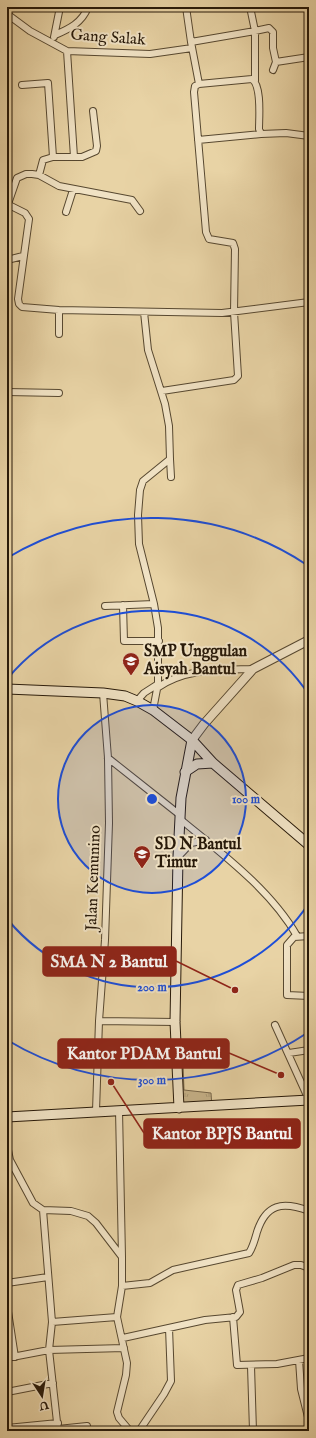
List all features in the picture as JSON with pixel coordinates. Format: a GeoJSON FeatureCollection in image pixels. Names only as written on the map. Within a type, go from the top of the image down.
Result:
{"type":"FeatureCollection","features":[{"type":"Feature","properties":{"kind":"main road"},"geometry":{"type":"LineString","coordinates":[[7,689],[103,693],[125,696],[137,701],[152,710],[192,740],[213,762],[309,846]]}},
{"type":"Feature","properties":{"kind":"main road"},"geometry":{"type":"LineString","coordinates":[[179,1108],[175,1022],[178,858],[180,817],[185,772],[192,740]]}},
{"type":"Feature","properties":{"kind":"main road"},"geometry":{"type":"LineString","coordinates":[[185,772],[198,764],[213,762]]}},
{"type":"Feature","properties":{"kind":"main road"},"geometry":{"type":"LineString","coordinates":[[7,1117],[309,1100]]}},
{"type":"Feature","properties":{"kind":"street"},"geometry":{"type":"LineString","coordinates":[[53,42],[60,7]]}},
{"type":"Feature","properties":{"kind":"street"},"geometry":{"type":"LineString","coordinates":[[55,35],[74,26],[84,15],[88,7]]}},
{"type":"Feature","properties":{"kind":"street"},"geometry":{"type":"LineString","coordinates":[[186,7],[191,45],[199,84]]}},
{"type":"Feature","properties":{"kind":"street"},"geometry":{"type":"LineString","coordinates":[[250,7],[255,31],[255,81],[258,89],[259,129],[261,134]]}},
{"type":"Feature","properties":{"kind":"street","name":"Gang Salak"},"geometry":{"type":"LineString","coordinates":[[7,14],[30,31],[53,42],[67,51],[150,54],[270,28],[273,32],[273,48],[276,62]]}},
{"type":"Feature","properties":{"kind":"street"},"geometry":{"type":"LineString","coordinates":[[67,51],[74,157]]}},
{"type":"Feature","properties":{"kind":"street"},"geometry":{"type":"LineString","coordinates":[[273,70],[276,62],[309,57]]}},
{"type":"Feature","properties":{"kind":"street"},"geometry":{"type":"LineString","coordinates":[[162,391],[234,380],[236,378],[238,371],[234,312],[235,249],[233,243],[209,238],[206,235],[194,92],[195,86],[199,84],[247,78],[255,81]]}},
{"type":"Feature","properties":{"kind":"street"},"geometry":{"type":"LineString","coordinates":[[22,85],[48,83],[54,157]]}},
{"type":"Feature","properties":{"kind":"street"},"geometry":{"type":"LineString","coordinates":[[39,175],[44,160],[54,157],[87,156],[96,151],[97,146],[93,112]]}},
{"type":"Feature","properties":{"kind":"street"},"geometry":{"type":"LineString","coordinates":[[198,140],[286,133],[309,136]]}},
{"type":"Feature","properties":{"kind":"street"},"geometry":{"type":"LineString","coordinates":[[140,211],[132,200],[73,190],[59,186],[39,175],[26,174],[17,178],[7,204],[25,213],[28,217],[29,228],[23,256],[19,304],[26,308],[58,310],[126,310],[183,313],[234,312],[309,302]]}},
{"type":"Feature","properties":{"kind":"street"},"geometry":{"type":"LineString","coordinates":[[66,212],[73,190]]}},
{"type":"Feature","properties":{"kind":"street"},"geometry":{"type":"LineString","coordinates":[[7,260],[23,256]]}},
{"type":"Feature","properties":{"kind":"street"},"geometry":{"type":"LineString","coordinates":[[58,310],[60,334]]}},
{"type":"Feature","properties":{"kind":"street"},"geometry":{"type":"LineString","coordinates":[[144,312],[148,350],[162,391],[169,426],[171,478]]}},
{"type":"Feature","properties":{"kind":"street"},"geometry":{"type":"LineString","coordinates":[[7,392],[59,393]]}},
{"type":"Feature","properties":{"kind":"street"},"geometry":{"type":"LineString","coordinates":[[152,710],[157,686],[159,641],[154,604],[138,539],[139,496],[142,484],[146,477],[170,459]]}},
{"type":"Feature","properties":{"kind":"street"},"geometry":{"type":"LineString","coordinates":[[105,606],[154,604]]}},
{"type":"Feature","properties":{"kind":"street"},"geometry":{"type":"LineString","coordinates":[[123,605],[124,641],[159,641]]}},
{"type":"Feature","properties":{"kind":"street"},"geometry":{"type":"LineString","coordinates":[[192,740],[204,724],[253,669],[309,640]]}},
{"type":"Feature","properties":{"kind":"street"},"geometry":{"type":"LineString","coordinates":[[137,701],[144,693],[173,678],[188,673],[253,669]]}},
{"type":"Feature","properties":{"kind":"street","name":"Jalan Kemunino"},"geometry":{"type":"LineString","coordinates":[[96,1111],[99,1021],[105,932],[108,758],[103,693]]}},
{"type":"Feature","properties":{"kind":"street"},"geometry":{"type":"LineString","coordinates":[[108,758],[180,817],[270,899],[284,914],[297,936]]}},
{"type":"Feature","properties":{"kind":"street"},"geometry":{"type":"LineString","coordinates":[[178,858],[191,844],[206,840]]}},
{"type":"Feature","properties":{"kind":"street"},"geometry":{"type":"LineString","coordinates":[[309,936],[297,936],[287,945],[287,993],[289,996],[309,996]]}},
{"type":"Feature","properties":{"kind":"street"},"geometry":{"type":"LineString","coordinates":[[99,1021],[175,1022]]}},
{"type":"Feature","properties":{"kind":"street"},"geometry":{"type":"LineString","coordinates":[[275,1025],[309,1100]]}},
{"type":"Feature","properties":{"kind":"street"},"geometry":{"type":"LineString","coordinates":[[289,1053],[309,1050]]}},
{"type":"Feature","properties":{"kind":"street"},"geometry":{"type":"LineString","coordinates":[[119,1110],[122,1286],[117,1317],[123,1338],[127,1364],[126,1375],[117,1412],[120,1419],[130,1431]]}},
{"type":"Feature","properties":{"kind":"street"},"geometry":{"type":"LineString","coordinates":[[7,1145],[8,1160],[33,1203],[43,1210],[71,1211],[88,1216],[96,1223],[122,1257]]}},
{"type":"Feature","properties":{"kind":"street"},"geometry":{"type":"LineString","coordinates":[[122,1286],[150,1283],[173,1270],[249,1253],[260,1222],[269,1210],[274,1207],[292,1206],[309,1211]]}},
{"type":"Feature","properties":{"kind":"street"},"geometry":{"type":"LineString","coordinates":[[43,1210],[52,1322],[50,1350],[58,1428]]}},
{"type":"Feature","properties":{"kind":"street"},"geometry":{"type":"LineString","coordinates":[[123,1338],[205,1320],[238,1316],[240,1312],[236,1290],[238,1284],[262,1278],[294,1265],[301,1265],[309,1268]]}},
{"type":"Feature","properties":{"kind":"street"},"geometry":{"type":"LineString","coordinates":[[7,1282],[48,1278]]}},
{"type":"Feature","properties":{"kind":"street"},"geometry":{"type":"LineString","coordinates":[[7,1305],[15,1357]]}},
{"type":"Feature","properties":{"kind":"street"},"geometry":{"type":"LineString","coordinates":[[52,1322],[117,1317]]}},
{"type":"Feature","properties":{"kind":"street"},"geometry":{"type":"LineString","coordinates":[[233,1317],[236,1364],[239,1366],[251,1366],[309,1358]]}},
{"type":"Feature","properties":{"kind":"street"},"geometry":{"type":"LineString","coordinates":[[139,1431],[171,1381],[169,1328]]}},
{"type":"Feature","properties":{"kind":"street"},"geometry":{"type":"LineString","coordinates":[[7,1358],[50,1350],[124,1348]]}},
{"type":"Feature","properties":{"kind":"street"},"geometry":{"type":"LineString","coordinates":[[298,1360],[301,1389],[309,1421]]}},
{"type":"Feature","properties":{"kind":"street"},"geometry":{"type":"LineString","coordinates":[[251,1366],[253,1431]]}},
{"type":"Feature","properties":{"kind":"street"},"geometry":{"type":"LineString","coordinates":[[7,1392],[54,1383]]}},
{"type":"Feature","properties":{"kind":"street"},"geometry":{"type":"LineString","coordinates":[[7,1428],[58,1428],[87,1426]]}},
{"type":"Feature","properties":{"kind":"green space"},"geometry":{"type":"Polygon","coordinates":[[[174,1064],[183,1064],[184,1090],[211,1093],[212,1107],[178,1108],[174,1064]]]}},
{"type":"Feature","properties":{"kind":"place","name":"SMP Unggulan Aisyah Bantul"},"geometry":{"type":"Point","coordinates":[131,676]}},
{"type":"Feature","properties":{"kind":"place","name":"SD N Bantul Timur"},"geometry":{"type":"Point","coordinates":[142,869]}},
{"type":"Feature","properties":{"kind":"place","name":"SMA N 2 Bantul"},"geometry":{"type":"Point","coordinates":[235,990]}},
{"type":"Feature","properties":{"kind":"place","name":"Kantor PDAM Bantul"},"geometry":{"type":"Point","coordinates":[281,1075]}},
{"type":"Feature","properties":{"kind":"place","name":"Kantor BPJS Bantul"},"geometry":{"type":"Point","coordinates":[111,1082]}}]}
